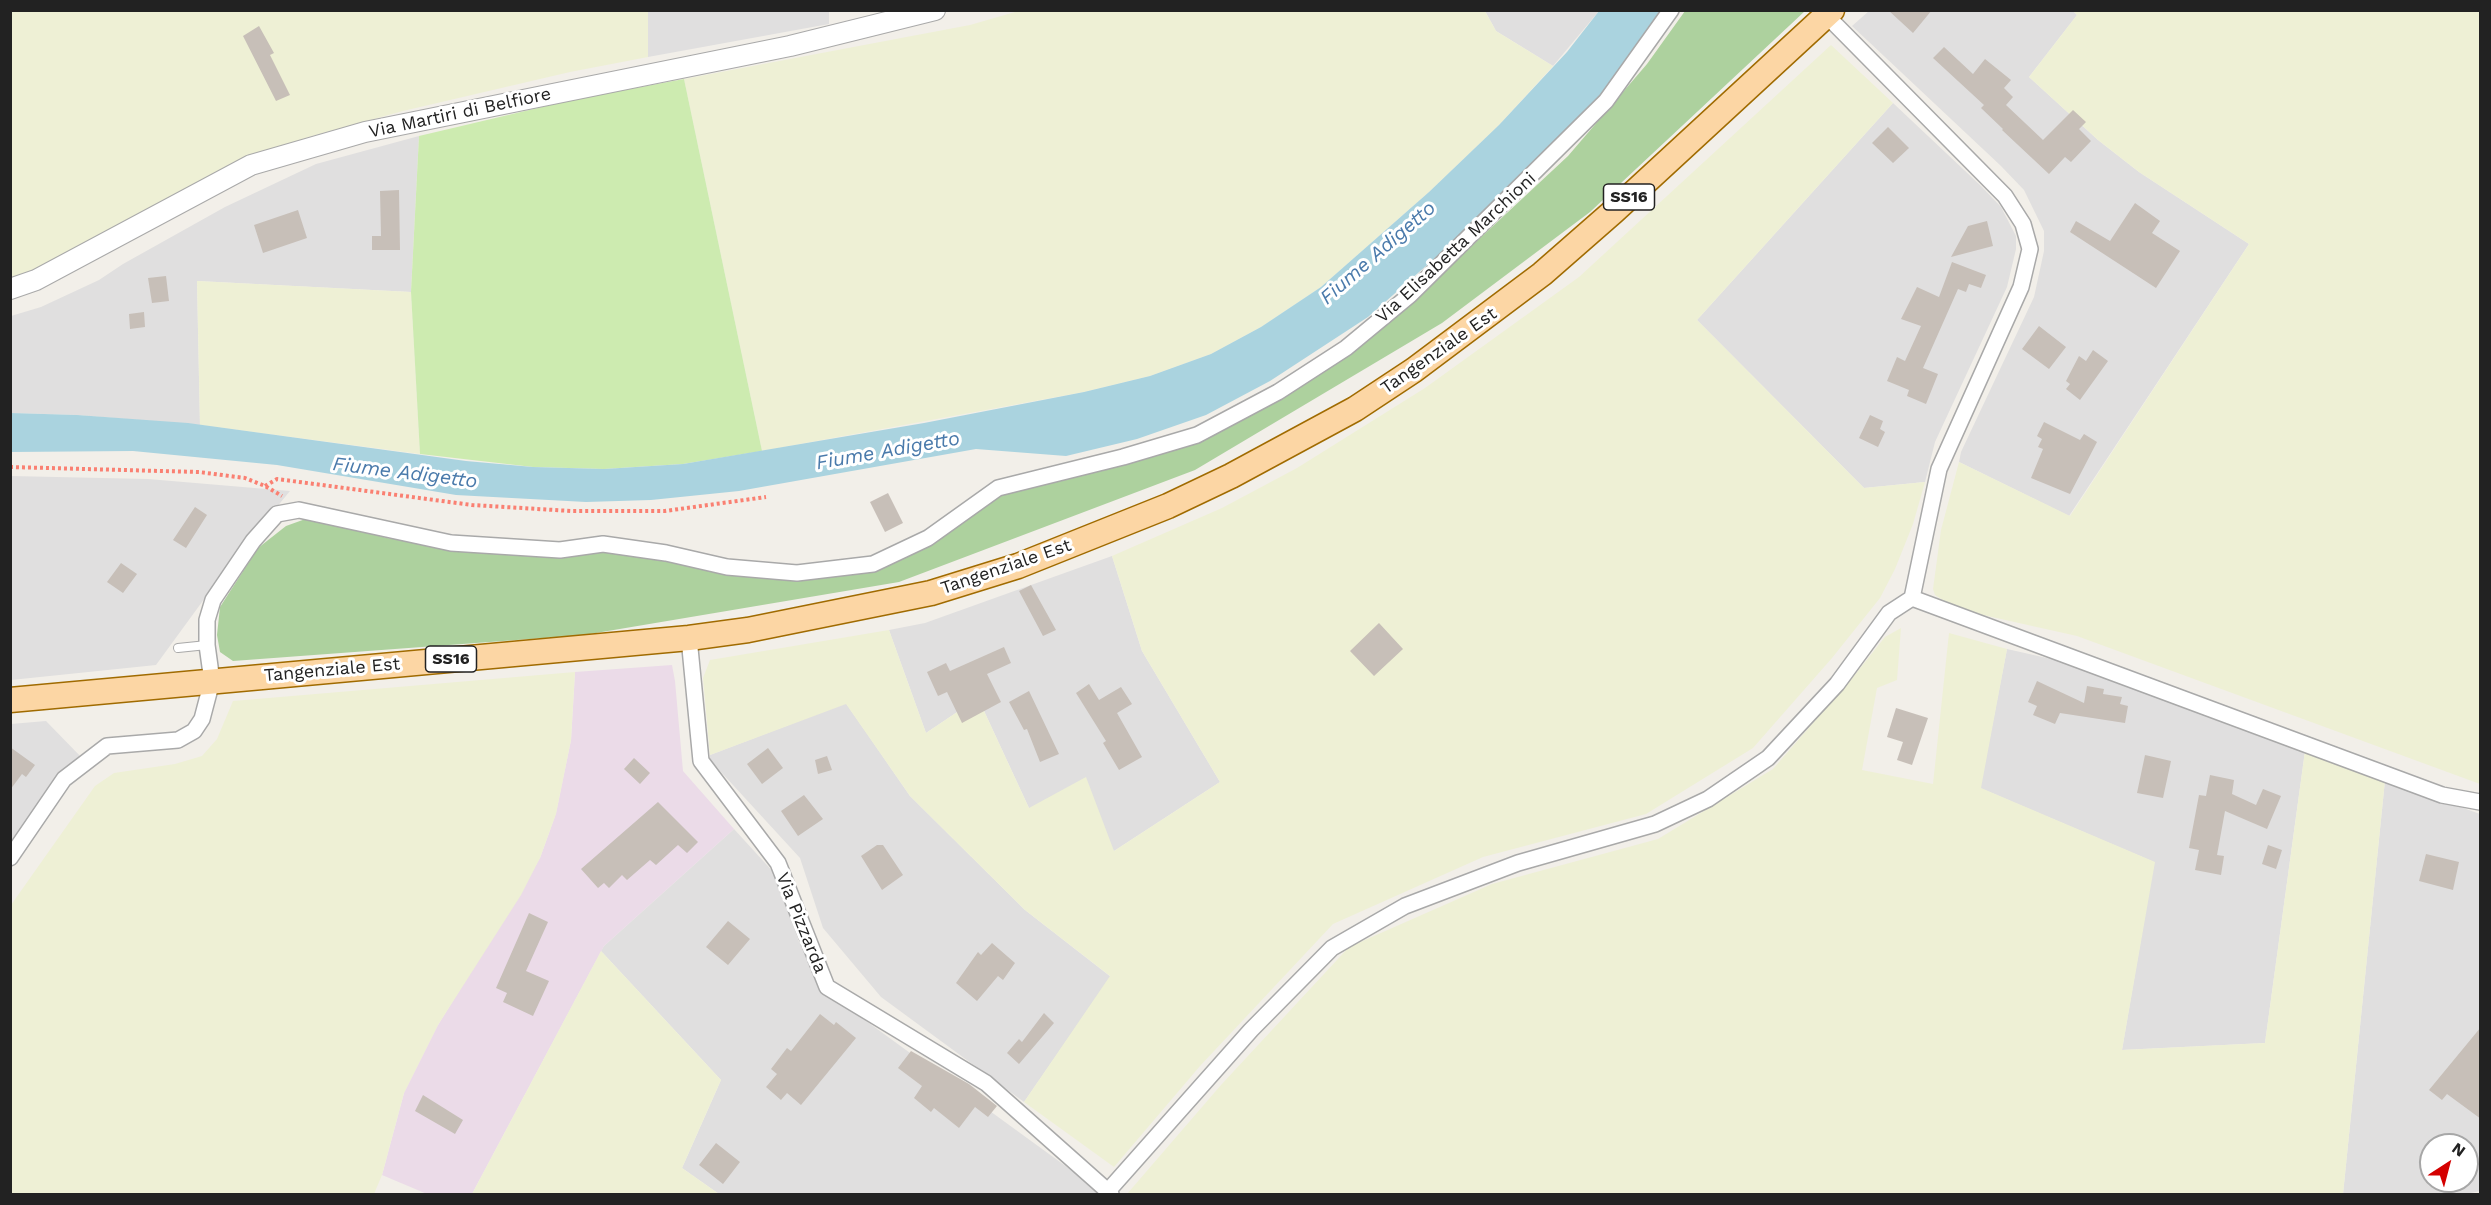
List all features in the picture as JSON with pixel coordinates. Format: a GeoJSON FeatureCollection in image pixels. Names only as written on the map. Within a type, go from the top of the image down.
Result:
{"type":"FeatureCollection","features":[{"type":"Feature","properties":{"kind":"main road","name":"Tangenziale Est"},"geometry":{"type":"LineString","coordinates":[[10,700],[689,638],[748,630],[869,607],[931,593],[1018,566],[1168,506],[1293,444],[1355,409],[1414,370],[1542,274],[1614,211],[1829,13]]}},
{"type":"Feature","properties":{"kind":"street","name":"Via Martiri di Belfiore"},"geometry":{"type":"LineString","coordinates":[[10,289],[36,280],[250,165],[365,132],[790,46],[936,10]]}},
{"type":"Feature","properties":{"kind":"street","name":"Via Elisabetta Marchioni"},"geometry":{"type":"LineString","coordinates":[[298,510],[462,544],[560,550],[603,544],[666,553],[727,567],[797,573],[873,564],[928,538],[998,488],[1124,457],[1197,435],[1278,392],[1346,348],[1410,295],[1598,109],[1671,10]]}},
{"type":"Feature","properties":{"kind":"street"},"geometry":{"type":"LineString","coordinates":[[1109,1193],[1251,1030],[1332,948],[1405,906],[1518,863],[1655,824],[1708,799],[1768,758],[1836,684],[1888,613],[1912,598],[1939,469],[2021,287],[2030,249],[2023,224],[2005,196],[1829,13]]}},
{"type":"Feature","properties":{"kind":"street"},"geometry":{"type":"LineString","coordinates":[[10,858],[64,779],[107,747],[178,740],[194,730],[202,719],[212,681],[207,645],[207,620],[213,600],[253,541],[277,514],[298,510]]}},
{"type":"Feature","properties":{"kind":"street"},"geometry":{"type":"LineString","coordinates":[[1912,598],[2442,795],[2481,802]]}},
{"type":"Feature","properties":{"kind":"street","name":"Via Pizzarda"},"geometry":{"type":"LineString","coordinates":[[689,638],[701,761],[778,863],[827,987],[986,1083],[1109,1193]]}},
{"type":"Feature","properties":{"kind":"lane"},"geometry":{"type":"LineString","coordinates":[[178,648],[207,645]]}},
{"type":"Feature","properties":{"kind":"path"},"geometry":{"type":"LineString","coordinates":[[10,468],[199,472],[245,478],[266,486],[298,510]]}},
{"type":"Feature","properties":{"kind":"path"},"geometry":{"type":"LineString","coordinates":[[266,486],[277,479],[472,505],[571,511],[665,511],[766,497]]}},
{"type":"Feature","properties":{"kind":"shaded area"},"geometry":{"type":"Polygon","coordinates":[[[648,11],[829,11],[829,24],[648,57],[648,11]]]}},
{"type":"Feature","properties":{"kind":"shaded area"},"geometry":{"type":"Polygon","coordinates":[[[1485,11],[1599,11],[1553,66],[1496,31],[1485,11]]]}},
{"type":"Feature","properties":{"kind":"shaded area"},"geometry":{"type":"Polygon","coordinates":[[[1869,11],[2073,11],[2077,15],[2029,77],[2098,140],[2139,172],[2249,244],[2069,516],[1959,462],[1961,452],[2034,297],[2044,251],[2044,231],[2024,190],[1852,26],[1869,11]]]}},
{"type":"Feature","properties":{"kind":"shaded area"},"geometry":{"type":"Polygon","coordinates":[[[1893,103],[2001,207],[2016,236],[2016,249],[2007,287],[1935,442],[1925,482],[1864,488],[1697,320],[1893,103]]]}},
{"type":"Feature","properties":{"kind":"shaded area"},"geometry":{"type":"Polygon","coordinates":[[[419,136],[411,292],[197,281],[200,425],[77,415],[11,413],[11,316],[41,307],[99,280],[123,264],[225,207],[316,164],[419,136]]]}},
{"type":"Feature","properties":{"kind":"shaded area"},"geometry":{"type":"Polygon","coordinates":[[[11,476],[148,479],[290,491],[229,565],[156,665],[11,680],[11,476]]]}},
{"type":"Feature","properties":{"kind":"shaded area"},"geometry":{"type":"Polygon","coordinates":[[[1112,556],[1142,651],[1220,782],[1114,851],[1029,808],[978,698],[926,733],[889,630],[925,623],[1112,556]]]}},
{"type":"Feature","properties":{"kind":"shaded area"},"geometry":{"type":"Polygon","coordinates":[[[2007,649],[2069,663],[2305,751],[2265,1043],[2122,1050],[2154,862],[1980,788],[2007,649]]]}},
{"type":"Feature","properties":{"kind":"shaded area"},"geometry":{"type":"Polygon","coordinates":[[[672,665],[683,771],[734,829],[604,946],[472,1194],[427,1194],[382,1175],[404,1093],[438,1025],[540,858],[556,813],[571,740],[575,672],[672,665]]]}},
{"type":"Feature","properties":{"kind":"shaded area"},"geometry":{"type":"Polygon","coordinates":[[[846,703],[910,796],[1025,910],[1111,977],[1024,1102],[881,997],[823,928],[800,858],[710,760],[710,755],[846,703]]]}},
{"type":"Feature","properties":{"kind":"shaded area"},"geometry":{"type":"Polygon","coordinates":[[[46,721],[83,759],[11,856],[11,724],[46,721]]]}},
{"type":"Feature","properties":{"kind":"shaded area"},"geometry":{"type":"Polygon","coordinates":[[[2385,780],[2480,814],[2480,1191],[2479,1133],[2419,1133],[2419,1193],[2471,1193],[2343,1194],[2385,780]]]}},
{"type":"Feature","properties":{"kind":"shaded area"},"geometry":{"type":"Polygon","coordinates":[[[734,829],[776,875],[799,942],[862,1018],[1104,1194],[719,1194],[682,1168],[721,1080],[601,951],[734,829]]]}},
{"type":"Feature","properties":{"kind":"green space"},"geometry":{"type":"Polygon","coordinates":[[[1022,10],[1485,11],[1496,31],[1553,66],[1499,125],[1429,192],[1321,287],[1261,327],[1211,354],[1150,376],[1084,392],[762,451],[684,79],[970,25],[1022,10]]]}},
{"type":"Feature","properties":{"kind":"green space"},"geometry":{"type":"Polygon","coordinates":[[[11,11],[648,11],[648,57],[570,72],[403,111],[305,138],[212,181],[11,286],[11,11]]]}},
{"type":"Feature","properties":{"kind":"green space"},"geometry":{"type":"Polygon","coordinates":[[[1685,11],[1805,11],[1590,212],[1442,323],[1195,470],[899,582],[584,635],[233,661],[220,652],[217,635],[220,607],[258,548],[286,526],[311,517],[387,538],[448,547],[603,548],[722,572],[871,569],[1000,493],[1196,442],[1261,410],[1342,356],[1418,296],[1568,156],[1647,64],[1685,11]]]}},
{"type":"Feature","properties":{"kind":"green space"},"geometry":{"type":"Polygon","coordinates":[[[2073,11],[2480,11],[2480,784],[2077,636],[1983,615],[1949,604],[1935,595],[1933,589],[1941,530],[1959,462],[2070,516],[2249,244],[2139,172],[2098,140],[2029,77],[2077,15],[2073,11]]]}},
{"type":"Feature","properties":{"kind":"green space"},"geometry":{"type":"Polygon","coordinates":[[[1831,45],[1893,103],[1697,320],[1864,488],[1925,482],[1913,524],[1895,569],[1880,598],[1832,658],[1753,748],[1646,814],[1483,857],[1333,924],[1200,1066],[1114,1167],[1024,1102],[1110,976],[1025,910],[910,796],[846,704],[710,755],[703,678],[710,660],[889,630],[926,733],[978,698],[1029,808],[1086,777],[1114,851],[1220,782],[1142,651],[1112,556],[1222,508],[1297,468],[1425,388],[1579,277],[1831,45]]]}},
{"type":"Feature","properties":{"kind":"green space"},"geometry":{"type":"Polygon","coordinates":[[[684,79],[762,451],[683,464],[604,469],[533,467],[420,454],[411,292],[419,136],[576,99],[684,79]]]}},
{"type":"Feature","properties":{"kind":"green space"},"geometry":{"type":"Polygon","coordinates":[[[197,281],[411,292],[420,454],[200,425],[197,281]]]}},
{"type":"Feature","properties":{"kind":"green space"},"geometry":{"type":"Polygon","coordinates":[[[1901,628],[1897,680],[1877,688],[1862,770],[1933,784],[1949,633],[2007,649],[1981,788],[2155,862],[2122,1050],[2265,1043],[2305,751],[2385,780],[2343,1194],[1127,1194],[1221,1085],[1349,947],[1492,884],[1658,839],[1773,769],[1885,637],[1901,628]]]}},
{"type":"Feature","properties":{"kind":"green space"},"geometry":{"type":"Polygon","coordinates":[[[575,672],[571,740],[556,814],[540,858],[521,895],[438,1025],[404,1093],[382,1175],[374,1194],[11,1194],[11,905],[95,786],[114,773],[175,764],[202,756],[217,739],[233,701],[575,672]]]}},
{"type":"Feature","properties":{"kind":"green space"},"geometry":{"type":"Polygon","coordinates":[[[601,951],[721,1080],[682,1168],[719,1194],[472,1194],[601,951]]]}},
{"type":"Feature","properties":{"kind":"water","name":"Fiume Adigetto"},"geometry":{"type":"Polygon","coordinates":[[[1599,11],[1663,11],[1610,86],[1501,200],[1368,317],[1270,381],[1206,415],[1137,439],[1066,456],[976,449],[739,491],[651,500],[586,502],[456,495],[277,465],[133,451],[11,452],[11,413],[188,423],[466,461],[533,467],[604,469],[683,464],[924,423],[1084,392],[1150,376],[1211,354],[1261,327],[1321,287],[1429,192],[1499,125],[1567,52],[1599,11]]]}},
{"type":"Feature","properties":{"kind":"building"},"geometry":{"type":"Polygon","coordinates":[[[1888,10],[1932,10],[1913,33],[1888,10]]]}},
{"type":"Feature","properties":{"kind":"building"},"geometry":{"type":"Polygon","coordinates":[[[259,26],[274,53],[270,55],[290,95],[276,101],[243,36],[259,26]]]}},
{"type":"Feature","properties":{"kind":"building"},"geometry":{"type":"Polygon","coordinates":[[[1944,47],[1973,74],[1985,59],[2011,80],[2004,88],[2013,97],[2006,105],[2043,140],[2073,110],[2086,122],[2079,129],[2091,141],[2071,162],[2065,157],[2049,174],[1981,108],[1984,105],[1933,58],[1944,47]]]}},
{"type":"Feature","properties":{"kind":"building"},"geometry":{"type":"Polygon","coordinates":[[[1888,127],[1909,148],[1893,163],[1872,143],[1888,127]]]}},
{"type":"Feature","properties":{"kind":"building"},"geometry":{"type":"Polygon","coordinates":[[[399,190],[400,250],[372,250],[372,236],[381,236],[380,191],[399,190]]]}},
{"type":"Feature","properties":{"kind":"building"},"geometry":{"type":"Polygon","coordinates":[[[2135,203],[2160,221],[2152,233],[2180,251],[2156,288],[2070,232],[2076,221],[2110,241],[2135,203]]]}},
{"type":"Feature","properties":{"kind":"building"},"geometry":{"type":"Polygon","coordinates":[[[298,210],[307,238],[263,253],[254,225],[298,210]]]}},
{"type":"Feature","properties":{"kind":"building"},"geometry":{"type":"Polygon","coordinates":[[[1987,221],[1993,246],[1951,257],[1968,226],[1987,221]]]}},
{"type":"Feature","properties":{"kind":"building"},"geometry":{"type":"Polygon","coordinates":[[[1952,262],[1986,275],[1981,288],[1969,284],[1966,292],[1958,289],[1923,368],[1938,374],[1926,404],[1907,396],[1909,390],[1887,381],[1897,357],[1905,361],[1921,326],[1901,319],[1917,287],[1939,297],[1952,262]]]}},
{"type":"Feature","properties":{"kind":"building"},"geometry":{"type":"Polygon","coordinates":[[[166,276],[169,301],[152,303],[148,278],[166,276]]]}},
{"type":"Feature","properties":{"kind":"building"},"geometry":{"type":"Polygon","coordinates":[[[144,312],[145,327],[130,329],[129,314],[144,312]]]}},
{"type":"Feature","properties":{"kind":"building"},"geometry":{"type":"Polygon","coordinates":[[[2039,326],[2066,347],[2049,369],[2022,349],[2039,326]]]}},
{"type":"Feature","properties":{"kind":"building"},"geometry":{"type":"Polygon","coordinates":[[[2093,350],[2108,361],[2080,400],[2066,389],[2070,384],[2066,381],[2079,356],[2086,361],[2093,350]]]}},
{"type":"Feature","properties":{"kind":"building"},"geometry":{"type":"Polygon","coordinates":[[[1870,415],[1883,421],[1880,429],[1885,432],[1878,447],[1859,438],[1870,415]]]}},
{"type":"Feature","properties":{"kind":"building"},"geometry":{"type":"Polygon","coordinates":[[[2044,422],[2080,440],[2084,434],[2097,442],[2070,494],[2031,478],[2043,449],[2038,447],[2042,439],[2037,436],[2044,422]]]}},
{"type":"Feature","properties":{"kind":"building"},"geometry":{"type":"Polygon","coordinates":[[[888,493],[903,523],[885,532],[870,502],[888,493]]]}},
{"type":"Feature","properties":{"kind":"building"},"geometry":{"type":"Polygon","coordinates":[[[195,507],[207,515],[186,548],[173,540],[195,507]]]}},
{"type":"Feature","properties":{"kind":"building"},"geometry":{"type":"Polygon","coordinates":[[[121,563],[137,574],[123,593],[107,582],[121,563]]]}},
{"type":"Feature","properties":{"kind":"building"},"geometry":{"type":"Polygon","coordinates":[[[1031,585],[1056,630],[1043,636],[1019,591],[1031,585]]]}},
{"type":"Feature","properties":{"kind":"building"},"geometry":{"type":"Polygon","coordinates":[[[1379,623],[1403,649],[1374,676],[1350,651],[1379,623]]]}},
{"type":"Feature","properties":{"kind":"building"},"geometry":{"type":"Polygon","coordinates":[[[1004,647],[1011,663],[987,674],[1001,702],[962,723],[947,692],[938,696],[927,672],[946,663],[950,671],[1004,647]]]}},
{"type":"Feature","properties":{"kind":"building"},"geometry":{"type":"Polygon","coordinates":[[[2037,681],[2084,703],[2087,686],[2104,689],[2103,694],[2122,697],[2120,704],[2128,706],[2125,723],[2060,713],[2055,724],[2033,715],[2037,706],[2028,702],[2037,681]]]}},
{"type":"Feature","properties":{"kind":"building"},"geometry":{"type":"Polygon","coordinates":[[[1089,684],[1099,700],[1121,687],[1132,704],[1117,713],[1142,757],[1119,770],[1103,743],[1106,741],[1076,693],[1089,684]]]}},
{"type":"Feature","properties":{"kind":"building"},"geometry":{"type":"Polygon","coordinates":[[[1029,691],[1059,754],[1040,762],[1027,729],[1024,730],[1009,702],[1029,691]]]}},
{"type":"Feature","properties":{"kind":"building"},"geometry":{"type":"Polygon","coordinates":[[[1896,708],[1928,718],[1912,765],[1897,760],[1903,742],[1887,737],[1896,708]]]}},
{"type":"Feature","properties":{"kind":"building"},"geometry":{"type":"Polygon","coordinates":[[[10,747],[35,765],[26,777],[22,774],[10,790],[10,747]]]}},
{"type":"Feature","properties":{"kind":"building"},"geometry":{"type":"Polygon","coordinates":[[[768,748],[783,768],[762,784],[747,764],[768,748]]]}},
{"type":"Feature","properties":{"kind":"building"},"geometry":{"type":"Polygon","coordinates":[[[2145,755],[2171,761],[2163,798],[2137,793],[2145,755]]]}},
{"type":"Feature","properties":{"kind":"building"},"geometry":{"type":"Polygon","coordinates":[[[827,756],[832,770],[818,774],[815,760],[827,756]]]}},
{"type":"Feature","properties":{"kind":"building"},"geometry":{"type":"Polygon","coordinates":[[[634,758],[650,773],[640,784],[624,769],[634,758]]]}},
{"type":"Feature","properties":{"kind":"building"},"geometry":{"type":"Polygon","coordinates":[[[2210,775],[2234,780],[2232,794],[2256,805],[2263,789],[2281,796],[2267,829],[2225,811],[2217,855],[2224,856],[2221,875],[2195,870],[2199,850],[2189,848],[2199,795],[2206,796],[2210,775]]]}},
{"type":"Feature","properties":{"kind":"building"},"geometry":{"type":"Polygon","coordinates":[[[804,795],[823,819],[798,836],[781,811],[804,795]]]}},
{"type":"Feature","properties":{"kind":"building"},"geometry":{"type":"Polygon","coordinates":[[[658,802],[698,842],[687,853],[678,845],[656,865],[650,860],[627,880],[622,875],[609,888],[604,883],[598,888],[581,869],[658,802]]]}},
{"type":"Feature","properties":{"kind":"building"},"geometry":{"type":"Polygon","coordinates":[[[877,845],[883,845],[903,875],[882,890],[861,856],[877,845]]]}},
{"type":"Feature","properties":{"kind":"building"},"geometry":{"type":"Polygon","coordinates":[[[2268,845],[2282,850],[2276,869],[2262,864],[2268,845]]]}},
{"type":"Feature","properties":{"kind":"building"},"geometry":{"type":"Polygon","coordinates":[[[2426,854],[2459,862],[2453,890],[2419,881],[2426,854]]]}},
{"type":"Feature","properties":{"kind":"building"},"geometry":{"type":"Polygon","coordinates":[[[529,913],[548,922],[526,971],[549,981],[533,1016],[503,1002],[507,993],[496,988],[529,913]]]}},
{"type":"Feature","properties":{"kind":"building"},"geometry":{"type":"Polygon","coordinates":[[[728,921],[750,939],[728,965],[706,947],[728,921]]]}},
{"type":"Feature","properties":{"kind":"building"},"geometry":{"type":"Polygon","coordinates":[[[992,943],[1015,963],[1003,980],[998,976],[977,1001],[956,983],[978,952],[981,955],[992,943]]]}},
{"type":"Feature","properties":{"kind":"building"},"geometry":{"type":"Polygon","coordinates":[[[1044,1013],[1054,1023],[1019,1064],[1007,1053],[1019,1039],[1022,1042],[1044,1013]]]}},
{"type":"Feature","properties":{"kind":"building"},"geometry":{"type":"Polygon","coordinates":[[[820,1014],[834,1025],[836,1022],[856,1038],[801,1105],[787,1093],[781,1100],[766,1087],[777,1074],[771,1069],[787,1048],[791,1051],[820,1014]]]}},
{"type":"Feature","properties":{"kind":"building"},"geometry":{"type":"Polygon","coordinates":[[[2481,1027],[2481,1119],[2447,1094],[2442,1100],[2429,1090],[2481,1027]]]}},
{"type":"Feature","properties":{"kind":"building"},"geometry":{"type":"Polygon","coordinates":[[[911,1051],[969,1084],[997,1106],[988,1117],[975,1107],[959,1128],[934,1108],[931,1112],[914,1098],[922,1086],[898,1068],[911,1051]]]}},
{"type":"Feature","properties":{"kind":"building"},"geometry":{"type":"Polygon","coordinates":[[[423,1095],[463,1120],[455,1134],[415,1111],[423,1095]]]}},
{"type":"Feature","properties":{"kind":"building"},"geometry":{"type":"Polygon","coordinates":[[[716,1143],[740,1162],[723,1184],[699,1165],[716,1143]]]}}]}
